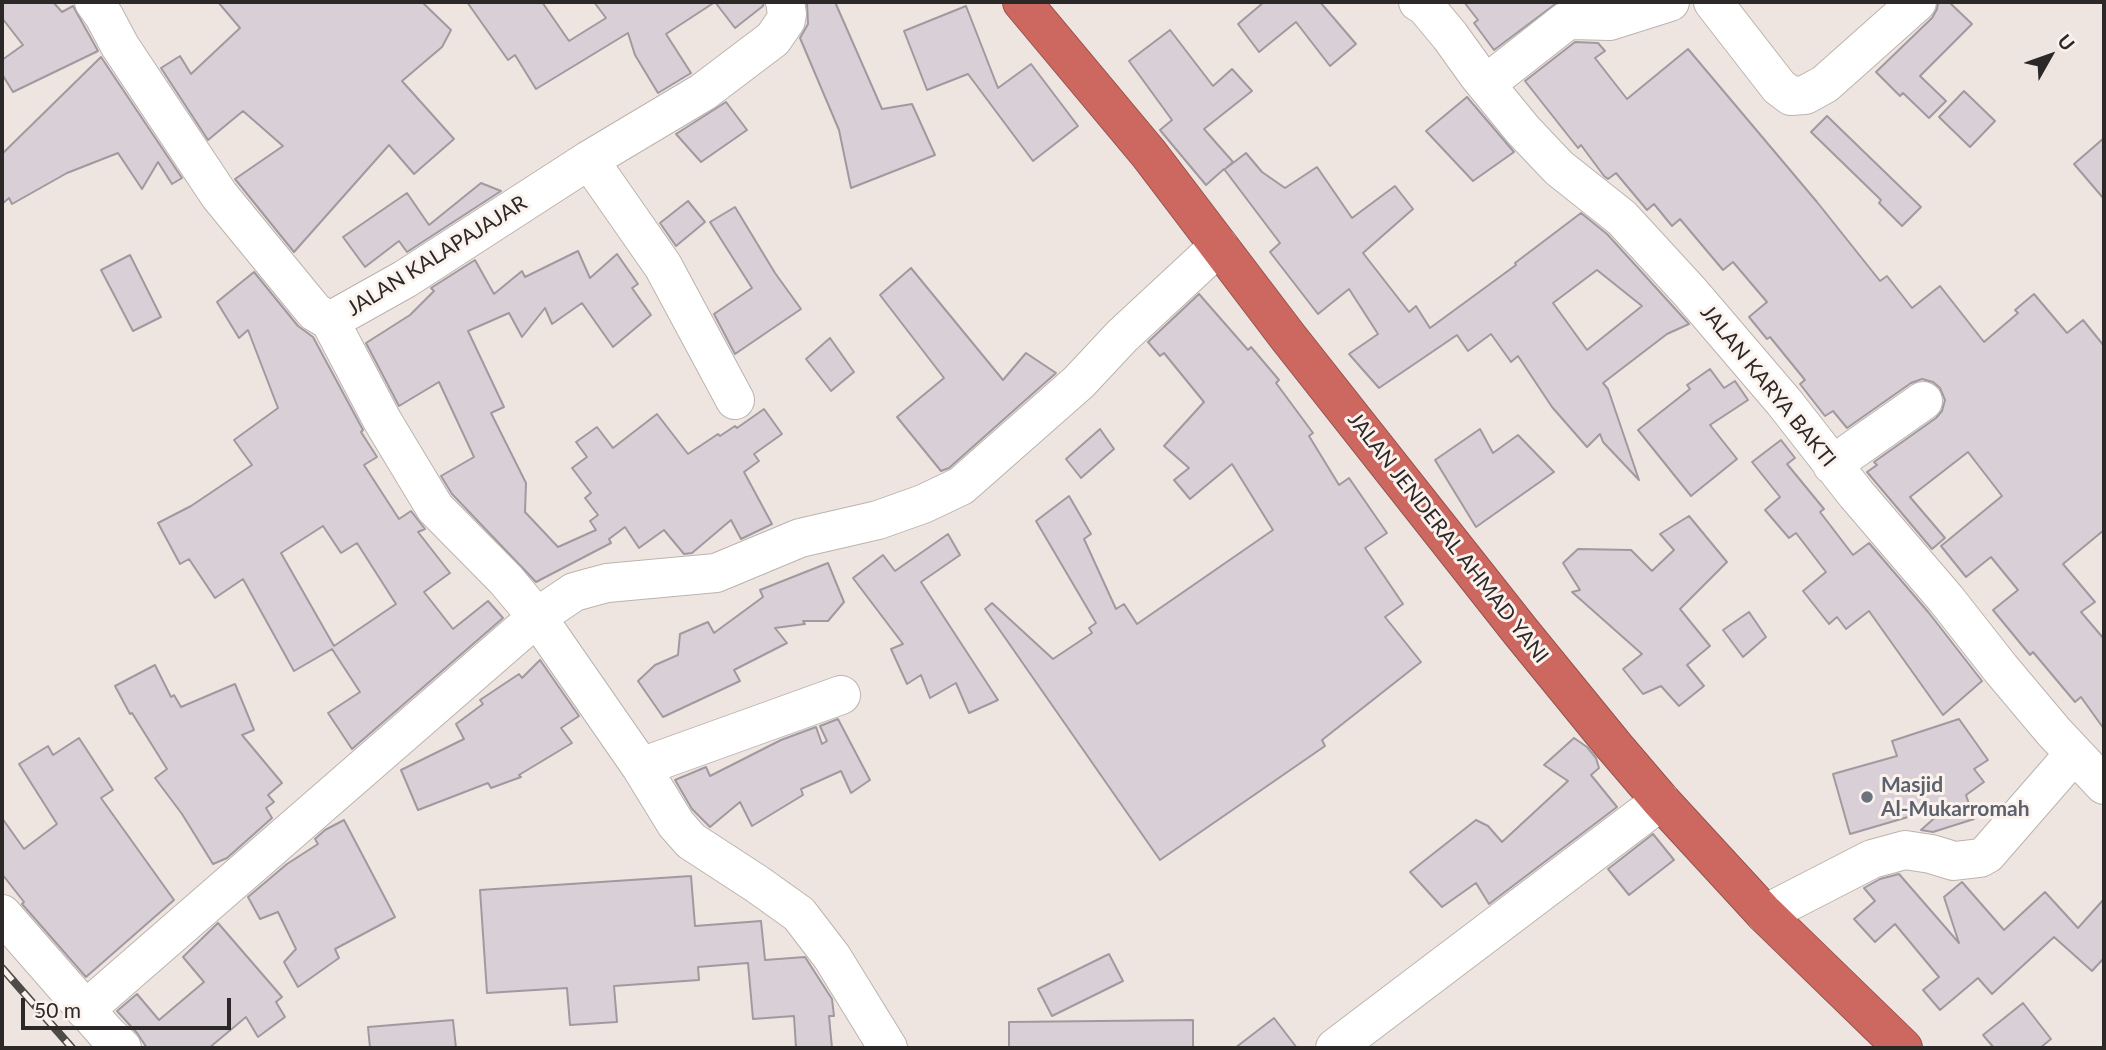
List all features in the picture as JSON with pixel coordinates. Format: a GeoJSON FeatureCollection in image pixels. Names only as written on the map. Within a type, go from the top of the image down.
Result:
{"type":"FeatureCollection","features":[{"type":"Feature","properties":{"kind":"highway","name":"JALAN JENDERAL AHMAD YANI"},"geometry":{"type":"LineString","coordinates":[[1037,6],[1219,246],[1513,622],[1661,801],[1765,914],[1903,1048]]}},
{"type":"Feature","properties":{"kind":"street","name":"JALAN KALAPAJAJAR"},"geometry":{"type":"LineString","coordinates":[[94,2],[219,195],[315,312],[330,321],[405,279],[589,160],[703,92],[774,39],[786,20],[785,2]]}},
{"type":"Feature","properties":{"kind":"street","name":"JALAN KARYA BAKTI"},"geometry":{"type":"LineString","coordinates":[[1418,2],[1425,6],[1450,36],[1523,130],[1559,167],[1640,236],[1741,351],[1832,465],[1947,599],[2001,669],[2104,785]]}},
{"type":"Feature","properties":{"kind":"street"},"geometry":{"type":"LineString","coordinates":[[1486,84],[1565,22],[1610,21],[1670,2]]}},
{"type":"Feature","properties":{"kind":"street"},"geometry":{"type":"LineString","coordinates":[[1713,2],[1779,87],[1791,96],[1805,95],[1825,84],[1916,2]]}},
{"type":"Feature","properties":{"kind":"street"},"geometry":{"type":"LineString","coordinates":[[589,160],[663,266],[735,400]]}},
{"type":"Feature","properties":{"kind":"street"},"geometry":{"type":"LineString","coordinates":[[85,1010],[537,617],[574,592],[607,583],[716,573],[800,538],[878,520],[923,504],[961,486],[1079,382],[1122,336],[1219,246]]}},
{"type":"Feature","properties":{"kind":"street"},"geometry":{"type":"LineString","coordinates":[[330,321],[383,420],[435,508],[506,580],[537,617],[642,767],[676,824],[691,841],[788,905],[809,925],[888,1048]]}},
{"type":"Feature","properties":{"kind":"street"},"geometry":{"type":"LineString","coordinates":[[1832,465],[1923,401]]}},
{"type":"Feature","properties":{"kind":"street"},"geometry":{"type":"LineString","coordinates":[[642,767],[841,695]]}},
{"type":"Feature","properties":{"kind":"street"},"geometry":{"type":"LineString","coordinates":[[1765,914],[1872,859],[1905,850],[1954,861],[1979,858],[1987,853],[2074,754]]}},
{"type":"Feature","properties":{"kind":"street"},"geometry":{"type":"LineString","coordinates":[[1335,1048],[1661,801]]}},
{"type":"Feature","properties":{"kind":"street"},"geometry":{"type":"LineString","coordinates":[[2,914],[85,1010],[122,1048]]}},
{"type":"Feature","properties":{"kind":"building"},"geometry":{"type":"Polygon","coordinates":[[[2,2],[53,2],[62,12],[73,6],[98,51],[13,92],[2,74],[2,60],[23,45],[2,18],[2,2]]]}},
{"type":"Feature","properties":{"kind":"building"},"geometry":{"type":"Polygon","coordinates":[[[218,2],[422,2],[451,30],[442,47],[402,81],[454,139],[414,174],[389,145],[294,252],[235,179],[283,146],[243,111],[208,140],[161,68],[180,56],[191,74],[240,28],[218,2]]]}},
{"type":"Feature","properties":{"kind":"building"},"geometry":{"type":"Polygon","coordinates":[[[467,2],[542,2],[569,41],[606,18],[594,2],[715,2],[666,34],[691,73],[658,93],[635,55],[628,33],[536,89],[515,55],[508,60],[467,2]]]}},
{"type":"Feature","properties":{"kind":"building"},"geometry":{"type":"Polygon","coordinates":[[[715,2],[764,2],[763,6],[735,28],[715,2]]]}},
{"type":"Feature","properties":{"kind":"building"},"geometry":{"type":"Polygon","coordinates":[[[807,2],[835,2],[882,109],[912,104],[935,155],[851,188],[839,130],[800,38],[808,24],[807,2]]]}},
{"type":"Feature","properties":{"kind":"building"},"geometry":{"type":"Polygon","coordinates":[[[1264,2],[1320,2],[1356,44],[1330,66],[1296,22],[1259,52],[1238,24],[1264,2]]]}},
{"type":"Feature","properties":{"kind":"building"},"geometry":{"type":"Polygon","coordinates":[[[1464,2],[1558,2],[1494,50],[1474,23],[1478,20],[1464,2]]]}},
{"type":"Feature","properties":{"kind":"building"},"geometry":{"type":"Polygon","coordinates":[[[1938,2],[1949,2],[1972,24],[1920,76],[1946,101],[1929,118],[1903,93],[1900,96],[1876,72],[1932,18],[1938,2]]]}},
{"type":"Feature","properties":{"kind":"building"},"geometry":{"type":"Polygon","coordinates":[[[966,6],[998,88],[1031,64],[1078,126],[1033,161],[968,74],[927,90],[904,31],[966,6]]]}},
{"type":"Feature","properties":{"kind":"building"},"geometry":{"type":"Polygon","coordinates":[[[1170,30],[1213,86],[1232,69],[1252,91],[1204,129],[1233,162],[1225,169],[1246,153],[1262,172],[1285,188],[1317,167],[1352,218],[1395,186],[1413,209],[1363,253],[1409,312],[1416,306],[1430,328],[1581,213],[1607,234],[1689,324],[1667,334],[1603,383],[1608,389],[1639,480],[1603,442],[1600,434],[1587,447],[1552,407],[1518,356],[1511,362],[1491,334],[1468,351],[1457,335],[1379,388],[1349,354],[1378,334],[1349,289],[1318,314],[1270,252],[1280,243],[1224,169],[1206,185],[1160,130],[1172,120],[1129,61],[1170,30]],[[1597,270],[1553,303],[1587,350],[1642,306],[1597,270]]]}},
{"type":"Feature","properties":{"kind":"building"},"geometry":{"type":"Polygon","coordinates":[[[1575,42],[1598,43],[1605,51],[1595,58],[1627,99],[1688,49],[1880,281],[1887,276],[1912,308],[1940,286],[1984,342],[2018,313],[2015,310],[2034,294],[2067,333],[2083,320],[2104,346],[2104,530],[2063,564],[2095,602],[2081,612],[2104,639],[2104,729],[2081,697],[2075,702],[2033,652],[2030,655],[1993,610],[2018,590],[1991,557],[1966,577],[1941,546],[2002,496],[1968,452],[1910,497],[1945,538],[1932,549],[1867,472],[1877,465],[1874,462],[1936,418],[1942,411],[1945,400],[1940,388],[1933,382],[1922,379],[1911,383],[1847,428],[1833,411],[1825,416],[1800,384],[1805,380],[1770,337],[1767,339],[1749,317],[1767,302],[1733,262],[1723,270],[1680,219],[1672,226],[1654,204],[1647,210],[1616,173],[1608,179],[1604,176],[1581,145],[1578,148],[1525,81],[1575,42]]]}},
{"type":"Feature","properties":{"kind":"building"},"geometry":{"type":"Polygon","coordinates":[[[101,57],[182,178],[172,184],[158,162],[142,189],[118,153],[67,173],[12,204],[9,198],[2,204],[2,154],[101,57]]]}},
{"type":"Feature","properties":{"kind":"building"},"geometry":{"type":"Polygon","coordinates":[[[1964,91],[1995,121],[1970,147],[1939,117],[1964,91]]]}},
{"type":"Feature","properties":{"kind":"building"},"geometry":{"type":"Polygon","coordinates":[[[1467,97],[1514,152],[1473,181],[1426,131],[1467,97]]]}},
{"type":"Feature","properties":{"kind":"building"},"geometry":{"type":"Polygon","coordinates":[[[726,102],[747,130],[701,162],[676,134],[726,102]]]}},
{"type":"Feature","properties":{"kind":"building"},"geometry":{"type":"Polygon","coordinates":[[[1827,116],[1921,207],[1902,226],[1879,203],[1881,200],[1811,132],[1827,116]]]}},
{"type":"Feature","properties":{"kind":"building"},"geometry":{"type":"Polygon","coordinates":[[[2104,138],[2104,199],[2074,164],[2104,138]]]}},
{"type":"Feature","properties":{"kind":"building"},"geometry":{"type":"Polygon","coordinates":[[[481,183],[501,191],[407,252],[399,241],[365,267],[343,237],[407,193],[429,225],[481,183]]]}},
{"type":"Feature","properties":{"kind":"building"},"geometry":{"type":"Polygon","coordinates":[[[688,201],[705,222],[676,246],[660,223],[688,201]]]}},
{"type":"Feature","properties":{"kind":"building"},"geometry":{"type":"Polygon","coordinates":[[[735,207],[775,273],[801,309],[735,354],[714,314],[752,288],[710,222],[735,207]]]}},
{"type":"Feature","properties":{"kind":"building"},"geometry":{"type":"Polygon","coordinates":[[[578,251],[590,278],[617,254],[638,284],[632,288],[651,315],[613,347],[582,303],[552,324],[545,308],[522,337],[509,313],[468,331],[504,407],[491,413],[526,483],[525,512],[558,547],[596,530],[590,521],[598,515],[585,498],[591,493],[572,468],[587,457],[576,442],[597,427],[613,448],[657,414],[688,454],[718,434],[720,436],[735,426],[737,428],[764,409],[782,434],[754,454],[759,461],[744,472],[772,524],[741,539],[731,520],[692,553],[684,554],[664,530],[639,548],[625,527],[609,539],[611,543],[536,582],[452,494],[441,476],[474,457],[439,382],[399,406],[366,343],[410,315],[434,291],[431,288],[475,260],[494,294],[522,271],[525,277],[578,251]]]}},
{"type":"Feature","properties":{"kind":"building"},"geometry":{"type":"Polygon","coordinates":[[[130,255],[161,317],[133,331],[101,270],[130,255]]]}},
{"type":"Feature","properties":{"kind":"building"},"geometry":{"type":"Polygon","coordinates":[[[911,268],[1003,380],[1026,353],[1056,373],[949,468],[941,471],[897,417],[944,378],[880,295],[911,268]]]}},
{"type":"Feature","properties":{"kind":"building"},"geometry":{"type":"Polygon","coordinates":[[[254,272],[298,326],[313,337],[363,430],[361,432],[377,457],[364,465],[399,519],[411,511],[425,529],[418,532],[450,573],[424,592],[453,629],[488,601],[503,618],[352,749],[328,713],[360,692],[332,649],[294,671],[243,579],[215,598],[189,559],[180,564],[158,523],[191,506],[252,465],[234,440],[278,408],[248,330],[239,338],[217,302],[254,272]],[[323,526],[281,553],[334,646],[396,604],[357,543],[341,553],[323,526]]]}},
{"type":"Feature","properties":{"kind":"building"},"geometry":{"type":"Polygon","coordinates":[[[1199,294],[1248,350],[1251,347],[1279,380],[1276,383],[1313,433],[1309,436],[1339,485],[1349,478],[1387,533],[1365,548],[1403,604],[1385,617],[1421,662],[1322,740],[1325,746],[1160,860],[985,609],[992,603],[1053,659],[1092,633],[1089,628],[1096,623],[1036,521],[1069,496],[1091,534],[1084,539],[1116,609],[1124,604],[1137,624],[1273,530],[1232,464],[1190,499],[1174,480],[1189,468],[1164,446],[1204,402],[1164,353],[1160,356],[1148,342],[1199,294]]]}},
{"type":"Feature","properties":{"kind":"building"},"geometry":{"type":"Polygon","coordinates":[[[830,338],[854,372],[831,391],[806,359],[830,338]]]}},
{"type":"Feature","properties":{"kind":"building"},"geometry":{"type":"Polygon","coordinates":[[[1710,369],[1724,388],[1735,381],[1748,400],[1710,425],[1737,459],[1691,496],[1638,430],[1690,389],[1687,385],[1710,369]]]}},
{"type":"Feature","properties":{"kind":"building"},"geometry":{"type":"Polygon","coordinates":[[[1100,429],[1114,449],[1081,478],[1066,459],[1100,429]]]}},
{"type":"Feature","properties":{"kind":"building"},"geometry":{"type":"Polygon","coordinates":[[[1480,429],[1493,453],[1518,435],[1554,472],[1476,527],[1435,460],[1480,429]]]}},
{"type":"Feature","properties":{"kind":"building"},"geometry":{"type":"Polygon","coordinates":[[[1781,440],[1795,458],[1787,464],[1824,509],[1820,512],[1853,555],[1869,543],[1982,681],[1943,715],[1869,611],[1846,629],[1837,617],[1829,624],[1803,591],[1826,572],[1796,533],[1789,538],[1765,510],[1780,497],[1752,462],[1781,440]]]}},
{"type":"Feature","properties":{"kind":"building"},"geometry":{"type":"Polygon","coordinates":[[[1689,516],[1727,562],[1680,609],[1710,646],[1687,665],[1704,686],[1679,706],[1661,686],[1643,694],[1623,669],[1642,654],[1572,592],[1580,590],[1563,563],[1578,549],[1631,550],[1652,571],[1674,550],[1660,534],[1689,516]]]}},
{"type":"Feature","properties":{"kind":"building"},"geometry":{"type":"Polygon","coordinates":[[[948,534],[960,555],[921,582],[998,700],[969,713],[956,683],[930,698],[921,675],[907,684],[891,649],[903,644],[853,578],[883,555],[895,571],[948,534]]]}},
{"type":"Feature","properties":{"kind":"building"},"geometry":{"type":"Polygon","coordinates":[[[828,563],[844,602],[828,621],[803,621],[805,624],[775,628],[787,643],[734,670],[740,681],[663,717],[638,681],[655,665],[678,655],[680,634],[708,622],[714,633],[763,597],[760,590],[828,563]]]}},
{"type":"Feature","properties":{"kind":"building"},"geometry":{"type":"Polygon","coordinates":[[[1749,612],[1766,637],[1743,657],[1723,630],[1749,612]]]}},
{"type":"Feature","properties":{"kind":"building"},"geometry":{"type":"Polygon","coordinates":[[[540,660],[579,716],[561,728],[572,743],[519,775],[521,777],[491,788],[488,783],[418,810],[401,770],[464,739],[456,724],[483,704],[480,700],[519,674],[522,678],[540,660]]]}},
{"type":"Feature","properties":{"kind":"building"},"geometry":{"type":"Polygon","coordinates":[[[155,665],[171,697],[174,695],[181,707],[235,684],[254,730],[242,735],[282,783],[268,795],[274,802],[266,808],[272,818],[227,858],[213,864],[182,814],[155,778],[167,769],[132,713],[130,714],[115,686],[155,665]]]}},
{"type":"Feature","properties":{"kind":"building"},"geometry":{"type":"Polygon","coordinates":[[[838,719],[870,780],[851,793],[841,771],[801,789],[803,795],[752,826],[740,802],[710,827],[692,809],[675,780],[706,767],[710,776],[781,740],[816,727],[822,744],[827,741],[820,726],[838,719]]]}},
{"type":"Feature","properties":{"kind":"building"},"geometry":{"type":"Polygon","coordinates":[[[1959,719],[1988,760],[1974,769],[1984,782],[1966,795],[1974,819],[1933,832],[1921,830],[1949,805],[1850,834],[1833,774],[1897,756],[1892,741],[1959,719]]]}},
{"type":"Feature","properties":{"kind":"building"},"geometry":{"type":"Polygon","coordinates":[[[79,738],[113,790],[101,798],[174,900],[86,977],[22,904],[24,902],[2,874],[2,818],[24,849],[57,824],[19,764],[48,746],[53,755],[79,738]]]}},
{"type":"Feature","properties":{"kind":"building"},"geometry":{"type":"Polygon","coordinates":[[[1574,738],[1596,758],[1599,768],[1591,775],[1617,807],[1489,904],[1476,883],[1442,907],[1410,872],[1476,820],[1488,826],[1502,842],[1568,781],[1544,765],[1574,738]]]}},
{"type":"Feature","properties":{"kind":"building"},"geometry":{"type":"Polygon","coordinates":[[[344,820],[395,917],[335,949],[339,958],[298,987],[284,962],[296,949],[278,912],[260,919],[248,897],[287,864],[318,844],[315,839],[325,830],[344,820]]]}},
{"type":"Feature","properties":{"kind":"building"},"geometry":{"type":"Polygon","coordinates":[[[1653,834],[1674,860],[1629,895],[1608,869],[1653,834]]]}},
{"type":"Feature","properties":{"kind":"building"},"geometry":{"type":"Polygon","coordinates":[[[1899,874],[1959,943],[1944,897],[1962,882],[2004,930],[2045,892],[2078,928],[2104,899],[2104,958],[2092,971],[2054,937],[1992,994],[1978,978],[1940,1010],[1923,990],[1939,977],[1895,924],[1875,942],[1854,919],[1875,901],[1864,888],[1880,879],[1899,874]]]}},
{"type":"Feature","properties":{"kind":"building"},"geometry":{"type":"Polygon","coordinates":[[[691,876],[695,926],[761,921],[765,960],[805,957],[832,999],[834,1016],[829,1016],[832,1048],[796,1048],[794,1016],[753,1019],[748,963],[698,967],[699,980],[614,986],[617,1022],[570,1025],[567,988],[487,993],[480,890],[691,876]]]}},
{"type":"Feature","properties":{"kind":"building"},"geometry":{"type":"Polygon","coordinates":[[[218,923],[282,997],[276,1002],[285,1017],[258,1037],[246,1017],[209,1048],[147,1048],[117,1011],[137,994],[159,1020],[204,982],[183,957],[218,923]]]}},
{"type":"Feature","properties":{"kind":"building"},"geometry":{"type":"Polygon","coordinates":[[[1109,954],[1123,981],[1052,1016],[1038,989],[1109,954]]]}},
{"type":"Feature","properties":{"kind":"building"},"geometry":{"type":"Polygon","coordinates":[[[2023,1003],[2051,1039],[2040,1048],[1994,1048],[1983,1035],[2023,1003]]]}},
{"type":"Feature","properties":{"kind":"building"},"geometry":{"type":"Polygon","coordinates":[[[1274,1018],[1297,1048],[1235,1048],[1274,1018]]]}},
{"type":"Feature","properties":{"kind":"building"},"geometry":{"type":"Polygon","coordinates":[[[453,1020],[456,1048],[370,1048],[368,1027],[453,1020]]]}},
{"type":"Feature","properties":{"kind":"building"},"geometry":{"type":"Polygon","coordinates":[[[1193,1020],[1193,1048],[1009,1048],[1009,1022],[1193,1020]]]}},
{"type":"Feature","properties":{"kind":"railway"},"geometry":{"type":"LineString","coordinates":[[2,968],[72,1048]]}},
{"type":"Feature","properties":{"kind":"place","name":"Masjid Al-Mukarromah"},"geometry":{"type":"Point","coordinates":[1867,797]}}]}
